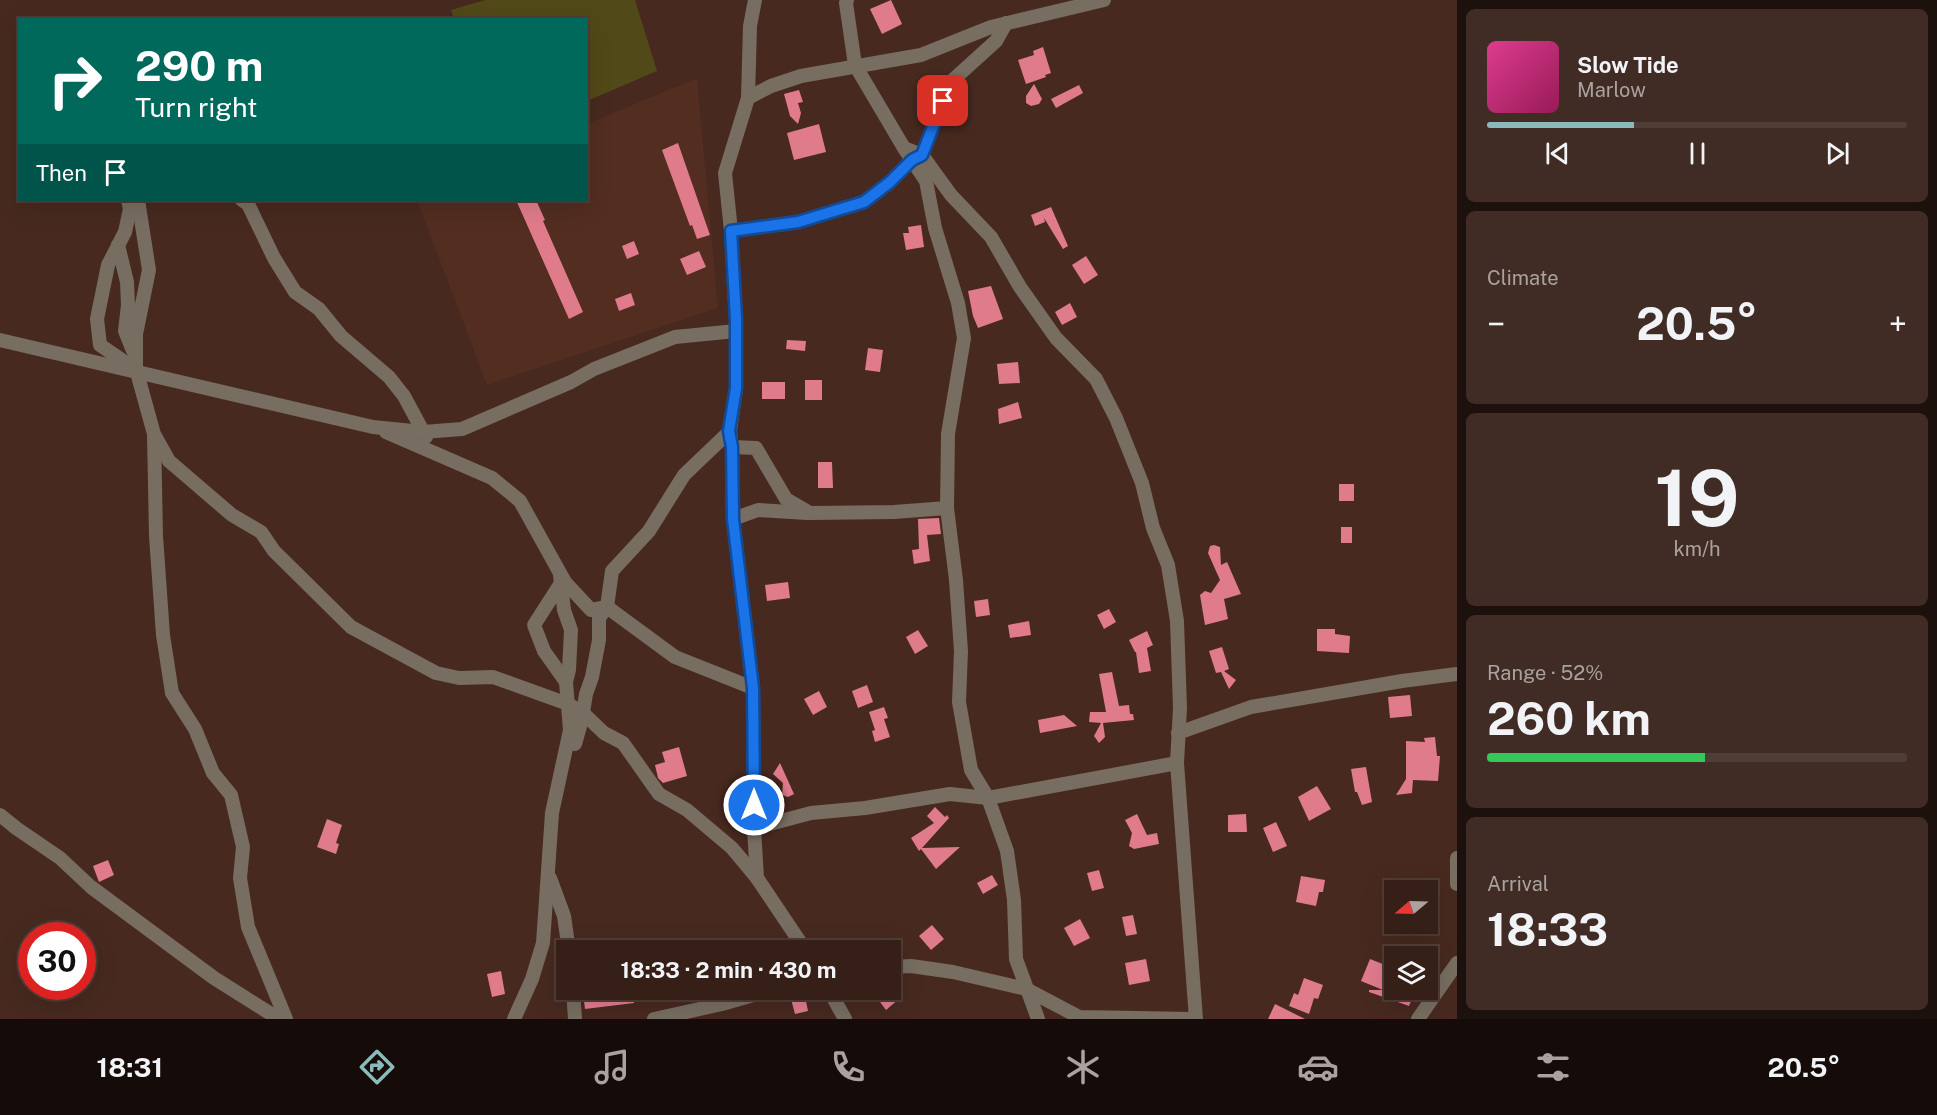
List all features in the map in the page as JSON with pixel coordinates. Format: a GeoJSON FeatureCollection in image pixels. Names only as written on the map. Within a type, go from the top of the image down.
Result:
{"type":"FeatureCollection","features":[{"type":"Feature","properties":{"kind":"street"},"geometry":{"type":"LineString","coordinates":[[755,0],[750,26],[748,98],[725,173],[731,231],[736,331],[736,388],[729,431],[732,447],[733,519],[753,688],[754,828],[757,878]]}},
{"type":"Feature","properties":{"kind":"street"},"geometry":{"type":"LineString","coordinates":[[847,0],[855,65],[904,148],[917,158],[991,237],[1020,287],[1056,338],[1096,379],[1116,418],[1142,483],[1153,528],[1168,564],[1177,621],[1180,708],[1177,763],[1194,1019],[1080,1017],[1026,989],[953,972],[901,966]]}},
{"type":"Feature","properties":{"kind":"street"},"geometry":{"type":"LineString","coordinates":[[748,98],[771,86],[801,76],[921,55],[991,27],[1104,0]]}},
{"type":"Feature","properties":{"kind":"street"},"geometry":{"type":"LineString","coordinates":[[731,231],[798,222],[864,202],[917,158],[954,79],[996,40],[1006,23]]}},
{"type":"Feature","properties":{"kind":"street"},"geometry":{"type":"LineString","coordinates":[[917,158],[926,181],[935,228],[958,303],[964,338],[948,435],[947,508],[961,651],[959,702],[971,770],[988,798],[1007,851],[1014,900],[1016,959],[1038,1019]]}},
{"type":"Feature","properties":{"kind":"street"},"geometry":{"type":"LineString","coordinates":[[128,201],[130,209],[124,232],[108,265],[97,319],[100,345],[136,367]]}},
{"type":"Feature","properties":{"kind":"street"},"geometry":{"type":"LineString","coordinates":[[136,367],[136,334],[149,270],[138,201]]}},
{"type":"Feature","properties":{"kind":"street"},"geometry":{"type":"LineString","coordinates":[[244,201],[248,204],[274,258],[295,291],[319,309],[341,336],[389,376],[404,396],[429,444],[456,464]]}},
{"type":"Feature","properties":{"kind":"street"},"geometry":{"type":"LineString","coordinates":[[118,245],[127,282],[128,306],[125,331],[154,434],[156,536],[163,635],[172,693],[195,729],[213,773],[231,795],[243,847],[240,878],[248,927],[286,1019]]}},
{"type":"Feature","properties":{"kind":"street"},"geometry":{"type":"LineString","coordinates":[[0,339],[136,367],[373,427],[423,432],[462,429],[571,382],[594,369],[675,337],[736,331]]}},
{"type":"Feature","properties":{"kind":"street"},"geometry":{"type":"LineString","coordinates":[[373,427],[492,478],[520,501],[560,577],[591,610],[607,607],[675,657],[753,688]]}},
{"type":"Feature","properties":{"kind":"street"},"geometry":{"type":"LineString","coordinates":[[562,767],[576,742],[599,640],[599,618],[607,607],[612,571],[649,531],[684,475],[729,431]]}},
{"type":"Feature","properties":{"kind":"street"},"geometry":{"type":"LineString","coordinates":[[154,434],[169,461],[232,515],[261,532],[274,550],[351,627],[436,674],[459,678],[492,677],[568,704],[583,713],[604,734],[623,743],[658,794],[687,810],[732,848],[757,878],[799,940]]}},
{"type":"Feature","properties":{"kind":"street"},"geometry":{"type":"LineString","coordinates":[[732,447],[756,448],[786,499],[810,513]]}},
{"type":"Feature","properties":{"kind":"street"},"geometry":{"type":"LineString","coordinates":[[733,519],[759,510],[810,513],[894,512],[947,508]]}},
{"type":"Feature","properties":{"kind":"street"},"geometry":{"type":"LineString","coordinates":[[560,577],[534,625],[544,651],[566,682]]}},
{"type":"Feature","properties":{"kind":"street"},"geometry":{"type":"LineString","coordinates":[[514,1019],[532,978],[543,944],[552,813],[570,730],[566,682],[569,670],[571,630],[564,610],[560,577]]}},
{"type":"Feature","properties":{"kind":"street"},"geometry":{"type":"LineString","coordinates":[[1178,733],[1251,707],[1401,681],[1457,674]]}},
{"type":"Feature","properties":{"kind":"street"},"geometry":{"type":"LineString","coordinates":[[754,828],[811,813],[866,808],[950,794],[988,798],[1177,763]]}},
{"type":"Feature","properties":{"kind":"street"},"geometry":{"type":"LineString","coordinates":[[0,814],[16,828],[60,858],[91,887],[197,965],[279,1019]]}},
{"type":"Feature","properties":{"kind":"street"},"geometry":{"type":"LineString","coordinates":[[1457,858],[1457,884]]}},
{"type":"Feature","properties":{"kind":"street"},"geometry":{"type":"LineString","coordinates":[[549,874],[564,916],[567,940]]}},
{"type":"Feature","properties":{"kind":"street"},"geometry":{"type":"LineString","coordinates":[[1418,1019],[1457,963]]}},
{"type":"Feature","properties":{"kind":"street"},"geometry":{"type":"LineString","coordinates":[[574,1000],[575,1019]]}},
{"type":"Feature","properties":{"kind":"street"},"geometry":{"type":"LineString","coordinates":[[654,1019],[736,1000]]}},
{"type":"Feature","properties":{"kind":"street"},"geometry":{"type":"LineString","coordinates":[[835,1000],[845,1019]]}},
{"type":"Feature","properties":{"kind":"shaded area"},"geometry":{"type":"Polygon","coordinates":[[[485,0],[635,0],[657,71],[588,101],[588,18],[454,18],[451,10],[485,0]]]}},
{"type":"Feature","properties":{"kind":"shaded area"},"geometry":{"type":"Polygon","coordinates":[[[697,78],[718,308],[487,385],[417,201],[588,201],[588,124],[697,78]]]}},
{"type":"Feature","properties":{"kind":"building"},"geometry":{"type":"Polygon","coordinates":[[[891,0],[902,24],[882,34],[870,9],[891,0]]]}},
{"type":"Feature","properties":{"kind":"building"},"geometry":{"type":"Polygon","coordinates":[[[1043,47],[1051,73],[1026,84],[1018,60],[1034,55],[1033,51],[1043,47]]]}},
{"type":"Feature","properties":{"kind":"building"},"geometry":{"type":"Polygon","coordinates":[[[1034,84],[1042,99],[1039,104],[1031,106],[1026,103],[1026,96],[1034,84]]]}},
{"type":"Feature","properties":{"kind":"building"},"geometry":{"type":"Polygon","coordinates":[[[1079,85],[1083,93],[1056,108],[1051,99],[1079,85]]]}},
{"type":"Feature","properties":{"kind":"building"},"geometry":{"type":"Polygon","coordinates":[[[799,90],[803,102],[798,103],[801,113],[798,124],[790,116],[784,94],[799,90]]]}},
{"type":"Feature","properties":{"kind":"building"},"geometry":{"type":"Polygon","coordinates":[[[819,124],[826,152],[794,160],[787,133],[819,124]]]}},
{"type":"Feature","properties":{"kind":"building"},"geometry":{"type":"Polygon","coordinates":[[[678,143],[710,235],[697,239],[662,150],[678,143]]]}},
{"type":"Feature","properties":{"kind":"building"},"geometry":{"type":"Polygon","coordinates":[[[516,201],[536,201],[545,220],[543,221],[583,312],[569,319],[516,201]]]}},
{"type":"Feature","properties":{"kind":"building"},"geometry":{"type":"Polygon","coordinates":[[[1051,207],[1068,246],[1063,249],[1044,218],[1045,222],[1035,226],[1031,215],[1051,207]]]}},
{"type":"Feature","properties":{"kind":"building"},"geometry":{"type":"Polygon","coordinates":[[[921,225],[924,247],[906,250],[903,233],[909,233],[908,227],[921,225]]]}},
{"type":"Feature","properties":{"kind":"building"},"geometry":{"type":"Polygon","coordinates":[[[634,241],[639,254],[627,259],[622,246],[634,241]]]}},
{"type":"Feature","properties":{"kind":"building"},"geometry":{"type":"Polygon","coordinates":[[[699,251],[706,267],[687,275],[680,259],[699,251]]]}},
{"type":"Feature","properties":{"kind":"building"},"geometry":{"type":"Polygon","coordinates":[[[1086,256],[1098,275],[1084,284],[1072,265],[1086,256]]]}},
{"type":"Feature","properties":{"kind":"building"},"geometry":{"type":"Polygon","coordinates":[[[991,286],[1003,319],[978,328],[968,291],[991,286]]]}},
{"type":"Feature","properties":{"kind":"building"},"geometry":{"type":"Polygon","coordinates":[[[631,293],[635,305],[619,311],[615,299],[631,293]]]}},
{"type":"Feature","properties":{"kind":"building"},"geometry":{"type":"Polygon","coordinates":[[[1070,303],[1077,317],[1062,325],[1055,312],[1070,303]]]}},
{"type":"Feature","properties":{"kind":"building"},"geometry":{"type":"Polygon","coordinates":[[[787,340],[806,341],[805,351],[786,349],[787,340]]]}},
{"type":"Feature","properties":{"kind":"building"},"geometry":{"type":"Polygon","coordinates":[[[868,348],[883,350],[880,372],[865,370],[868,348]]]}},
{"type":"Feature","properties":{"kind":"building"},"geometry":{"type":"Polygon","coordinates":[[[1018,362],[1020,383],[999,384],[997,364],[1018,362]]]}},
{"type":"Feature","properties":{"kind":"building"},"geometry":{"type":"Polygon","coordinates":[[[805,380],[822,380],[822,400],[805,400],[805,380]]]}},
{"type":"Feature","properties":{"kind":"building"},"geometry":{"type":"Polygon","coordinates":[[[762,382],[785,382],[785,399],[762,399],[762,382]]]}},
{"type":"Feature","properties":{"kind":"building"},"geometry":{"type":"Polygon","coordinates":[[[1018,402],[1022,418],[999,424],[998,409],[1018,402]]]}},
{"type":"Feature","properties":{"kind":"building"},"geometry":{"type":"Polygon","coordinates":[[[818,462],[832,462],[833,488],[818,488],[818,462]]]}},
{"type":"Feature","properties":{"kind":"building"},"geometry":{"type":"Polygon","coordinates":[[[1339,484],[1354,484],[1354,501],[1339,501],[1339,484]]]}},
{"type":"Feature","properties":{"kind":"building"},"geometry":{"type":"Polygon","coordinates":[[[939,518],[941,534],[927,535],[930,561],[914,564],[912,550],[919,549],[918,519],[939,518]]]}},
{"type":"Feature","properties":{"kind":"building"},"geometry":{"type":"Polygon","coordinates":[[[1341,527],[1352,527],[1352,543],[1341,543],[1341,527]]]}},
{"type":"Feature","properties":{"kind":"building"},"geometry":{"type":"Polygon","coordinates":[[[1210,546],[1220,547],[1221,565],[1227,562],[1241,594],[1224,599],[1228,619],[1205,625],[1200,595],[1205,591],[1211,593],[1220,580],[1208,553],[1210,546]]]}},
{"type":"Feature","properties":{"kind":"building"},"geometry":{"type":"Polygon","coordinates":[[[788,582],[790,598],[767,601],[765,585],[788,582]]]}},
{"type":"Feature","properties":{"kind":"building"},"geometry":{"type":"Polygon","coordinates":[[[988,599],[990,615],[976,617],[974,601],[988,599]]]}},
{"type":"Feature","properties":{"kind":"building"},"geometry":{"type":"Polygon","coordinates":[[[1109,609],[1116,622],[1104,629],[1097,615],[1109,609]]]}},
{"type":"Feature","properties":{"kind":"building"},"geometry":{"type":"Polygon","coordinates":[[[1029,621],[1031,635],[1010,638],[1008,625],[1029,621]]]}},
{"type":"Feature","properties":{"kind":"building"},"geometry":{"type":"Polygon","coordinates":[[[1317,629],[1335,629],[1335,634],[1350,636],[1349,653],[1317,651],[1317,629]]]}},
{"type":"Feature","properties":{"kind":"building"},"geometry":{"type":"Polygon","coordinates":[[[918,630],[928,646],[915,654],[906,637],[918,630]]]}},
{"type":"Feature","properties":{"kind":"building"},"geometry":{"type":"Polygon","coordinates":[[[1147,631],[1153,645],[1147,648],[1151,671],[1139,673],[1136,652],[1129,640],[1147,631]]]}},
{"type":"Feature","properties":{"kind":"building"},"geometry":{"type":"Polygon","coordinates":[[[1222,647],[1229,669],[1224,671],[1236,680],[1229,689],[1221,672],[1216,673],[1209,651],[1222,647]]]}},
{"type":"Feature","properties":{"kind":"building"},"geometry":{"type":"Polygon","coordinates":[[[1112,672],[1119,706],[1129,705],[1130,714],[1133,714],[1134,720],[1103,723],[1105,737],[1099,743],[1094,736],[1101,723],[1089,722],[1090,712],[1106,712],[1099,674],[1112,672]]]}},
{"type":"Feature","properties":{"kind":"building"},"geometry":{"type":"Polygon","coordinates":[[[867,685],[873,702],[858,708],[852,691],[867,685]]]}},
{"type":"Feature","properties":{"kind":"building"},"geometry":{"type":"Polygon","coordinates":[[[819,691],[827,707],[813,715],[804,699],[819,691]]]}},
{"type":"Feature","properties":{"kind":"building"},"geometry":{"type":"Polygon","coordinates":[[[1410,695],[1412,716],[1390,718],[1388,697],[1410,695]]]}},
{"type":"Feature","properties":{"kind":"building"},"geometry":{"type":"Polygon","coordinates":[[[884,707],[888,718],[884,719],[890,737],[875,742],[872,731],[875,730],[869,712],[884,707]]]}},
{"type":"Feature","properties":{"kind":"building"},"geometry":{"type":"Polygon","coordinates":[[[1064,715],[1077,726],[1040,733],[1038,720],[1064,715]]]}},
{"type":"Feature","properties":{"kind":"building"},"geometry":{"type":"Polygon","coordinates":[[[1435,737],[1437,756],[1440,756],[1438,781],[1413,780],[1412,793],[1396,795],[1406,779],[1406,741],[1425,742],[1424,738],[1435,737]]]}},
{"type":"Feature","properties":{"kind":"building"},"geometry":{"type":"Polygon","coordinates":[[[679,747],[687,776],[663,783],[658,778],[655,765],[665,762],[662,752],[679,747]]]}},
{"type":"Feature","properties":{"kind":"building"},"geometry":{"type":"Polygon","coordinates":[[[780,763],[794,794],[788,797],[782,795],[783,783],[773,774],[780,763]]]}},
{"type":"Feature","properties":{"kind":"building"},"geometry":{"type":"Polygon","coordinates":[[[1366,767],[1372,802],[1362,805],[1355,792],[1351,769],[1366,767]]]}},
{"type":"Feature","properties":{"kind":"building"},"geometry":{"type":"Polygon","coordinates":[[[1317,786],[1331,809],[1309,821],[1298,797],[1317,786]]]}},
{"type":"Feature","properties":{"kind":"building"},"geometry":{"type":"Polygon","coordinates":[[[935,807],[949,818],[922,848],[960,847],[936,869],[921,849],[919,851],[911,838],[934,823],[927,816],[935,807]]]}},
{"type":"Feature","properties":{"kind":"building"},"geometry":{"type":"Polygon","coordinates":[[[1137,814],[1147,835],[1157,833],[1159,844],[1134,849],[1129,846],[1132,833],[1125,820],[1137,814]]]}},
{"type":"Feature","properties":{"kind":"building"},"geometry":{"type":"Polygon","coordinates":[[[1246,814],[1247,832],[1228,832],[1228,815],[1246,814]]]}},
{"type":"Feature","properties":{"kind":"building"},"geometry":{"type":"Polygon","coordinates":[[[327,819],[342,825],[336,843],[339,844],[336,854],[317,847],[327,819]]]}},
{"type":"Feature","properties":{"kind":"building"},"geometry":{"type":"Polygon","coordinates":[[[1276,822],[1287,846],[1273,852],[1263,828],[1276,822]]]}},
{"type":"Feature","properties":{"kind":"building"},"geometry":{"type":"Polygon","coordinates":[[[108,860],[114,875],[99,882],[93,866],[108,860]]]}},
{"type":"Feature","properties":{"kind":"building"},"geometry":{"type":"Polygon","coordinates":[[[1099,870],[1104,888],[1092,891],[1087,873],[1099,870]]]}},
{"type":"Feature","properties":{"kind":"building"},"geometry":{"type":"Polygon","coordinates":[[[992,875],[998,885],[983,894],[977,883],[992,875]]]}},
{"type":"Feature","properties":{"kind":"building"},"geometry":{"type":"Polygon","coordinates":[[[1301,876],[1325,880],[1323,892],[1319,892],[1316,906],[1296,902],[1301,876]]]}},
{"type":"Feature","properties":{"kind":"building"},"geometry":{"type":"Polygon","coordinates":[[[1133,915],[1137,934],[1126,936],[1122,917],[1133,915]]]}},
{"type":"Feature","properties":{"kind":"building"},"geometry":{"type":"Polygon","coordinates":[[[1080,919],[1090,938],[1074,946],[1064,928],[1080,919]]]}},
{"type":"Feature","properties":{"kind":"building"},"geometry":{"type":"Polygon","coordinates":[[[932,925],[944,939],[931,950],[919,936],[932,925]]]}},
{"type":"Feature","properties":{"kind":"building"},"geometry":{"type":"Polygon","coordinates":[[[1146,959],[1150,981],[1129,985],[1125,963],[1146,959]]]}},
{"type":"Feature","properties":{"kind":"building"},"geometry":{"type":"Polygon","coordinates":[[[1370,959],[1384,964],[1384,997],[1369,992],[1369,990],[1383,990],[1361,981],[1370,959]]]}},
{"type":"Feature","properties":{"kind":"building"},"geometry":{"type":"Polygon","coordinates":[[[501,971],[505,994],[492,997],[487,974],[501,971]]]}},
{"type":"Feature","properties":{"kind":"building"},"geometry":{"type":"Polygon","coordinates":[[[1304,978],[1323,985],[1318,999],[1314,998],[1309,1014],[1289,1006],[1294,993],[1298,995],[1304,978]]]}},
{"type":"Feature","properties":{"kind":"building"},"geometry":{"type":"Polygon","coordinates":[[[584,1000],[634,1000],[634,1003],[585,1009],[584,1000]]]}},
{"type":"Feature","properties":{"kind":"building"},"geometry":{"type":"Polygon","coordinates":[[[791,1000],[806,1000],[808,1011],[795,1014],[791,1000]]]}},
{"type":"Feature","properties":{"kind":"building"},"geometry":{"type":"Polygon","coordinates":[[[882,1000],[898,1000],[886,1010],[880,1002],[882,1000]]]}},
{"type":"Feature","properties":{"kind":"building"},"geometry":{"type":"Polygon","coordinates":[[[1392,1000],[1411,1000],[1409,1006],[1392,1000]]]}},
{"type":"Feature","properties":{"kind":"building"},"geometry":{"type":"Polygon","coordinates":[[[1275,1004],[1305,1019],[1268,1019],[1275,1004]]]}},
{"type":"Feature","properties":{"kind":"route"},"geometry":{"type":"LineString","coordinates":[[754,805],[753,688],[733,519],[732,447],[729,431],[736,388],[736,319],[731,231],[798,222],[864,202],[890,182],[912,160],[922,155],[943,101]]}}]}
